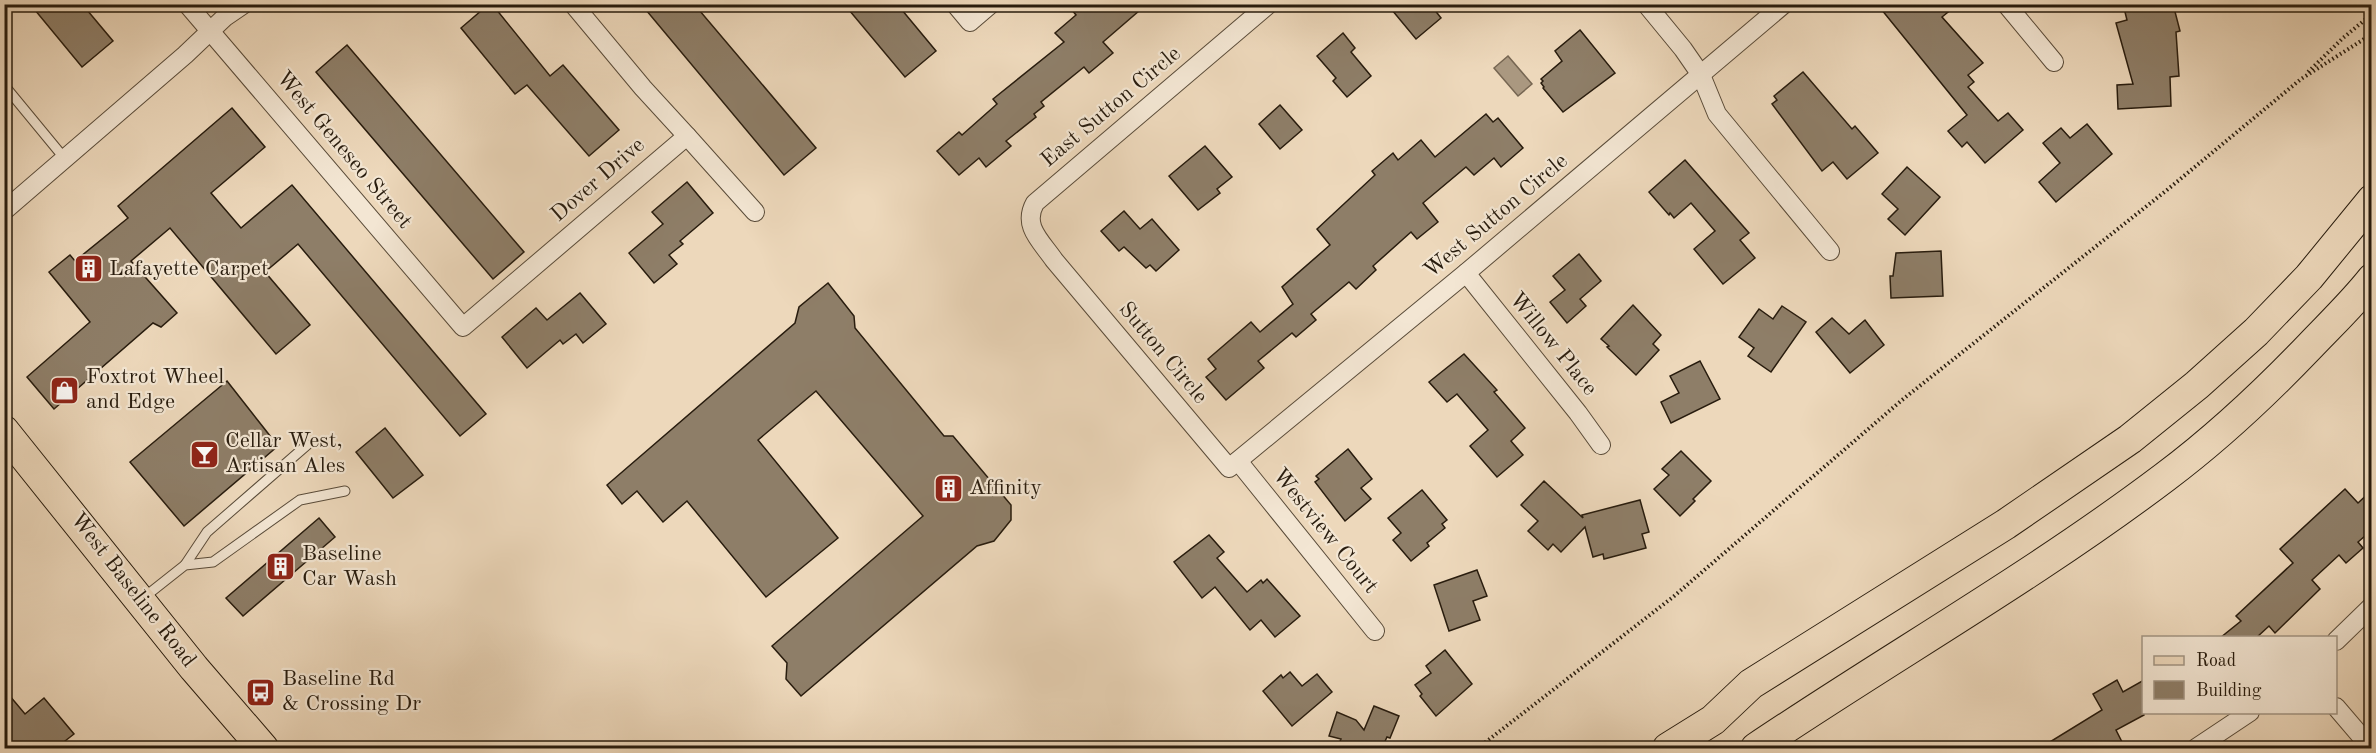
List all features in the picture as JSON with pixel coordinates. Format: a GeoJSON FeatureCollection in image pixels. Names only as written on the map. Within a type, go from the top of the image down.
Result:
{"type":"FeatureCollection","features":[{"type":"Feature","properties":{"kind":"main road"},"geometry":{"type":"LineString","coordinates":[[1668,748],[1713,720],[1751,684],[2006,524],[2130,440],[2197,385],[2256,332],[2309,277],[2372,200]]}},
{"type":"Feature","properties":{"kind":"main road"},"geometry":{"type":"LineString","coordinates":[[1756,748],[1987,601],[2165,477],[2272,385],[2372,279]]}},
{"type":"Feature","properties":{"kind":"main road","name":"West Baseline Road"},"geometry":{"type":"LineString","coordinates":[[4,431],[263,748]]}},
{"type":"Feature","properties":{"kind":"street","name":"West Geneseo Street"},"geometry":{"type":"LineString","coordinates":[[187,4],[463,327]]}},
{"type":"Feature","properties":{"kind":"street"},"geometry":{"type":"LineString","coordinates":[[4,211],[225,17],[244,4]]}},
{"type":"Feature","properties":{"kind":"street"},"geometry":{"type":"LineString","coordinates":[[573,4],[643,88],[755,212]]}},
{"type":"Feature","properties":{"kind":"street"},"geometry":{"type":"LineString","coordinates":[[955,4],[970,22],[991,4]]}},
{"type":"Feature","properties":{"kind":"street","name":"East Sutton Circle"},"geometry":{"type":"LineString","coordinates":[[1054,260],[1030,226],[1030,211],[1035,203],[1269,4]]}},
{"type":"Feature","properties":{"kind":"street"},"geometry":{"type":"LineString","coordinates":[[1646,4],[1701,75],[1717,114],[1830,251]]}},
{"type":"Feature","properties":{"kind":"street","name":"West Sutton Circle"},"geometry":{"type":"LineString","coordinates":[[1238,461],[1466,273],[1784,4]]}},
{"type":"Feature","properties":{"kind":"street"},"geometry":{"type":"LineString","coordinates":[[2006,4],[2054,62]]}},
{"type":"Feature","properties":{"kind":"street","name":"Dover Drive"},"geometry":{"type":"LineString","coordinates":[[463,327],[687,136]]}},
{"type":"Feature","properties":{"kind":"street","name":"Sutton Circle"},"geometry":{"type":"LineString","coordinates":[[1054,260],[1229,468],[1238,461]]}},
{"type":"Feature","properties":{"kind":"street","name":"Willow Place"},"geometry":{"type":"LineString","coordinates":[[1466,273],[1601,445]]}},
{"type":"Feature","properties":{"kind":"street","name":"Westview Court"},"geometry":{"type":"LineString","coordinates":[[1238,461],[1375,631]]}},
{"type":"Feature","properties":{"kind":"street"},"geometry":{"type":"LineString","coordinates":[[2337,640],[2372,606]]}},
{"type":"Feature","properties":{"kind":"street"},"geometry":{"type":"LineString","coordinates":[[2337,707],[2372,748]]}},
{"type":"Feature","properties":{"kind":"street"},"geometry":{"type":"LineString","coordinates":[[2196,748],[2247,714]]}},
{"type":"Feature","properties":{"kind":"lane"},"geometry":{"type":"LineString","coordinates":[[4,85],[65,159]]}},
{"type":"Feature","properties":{"kind":"lane"},"geometry":{"type":"LineString","coordinates":[[141,601],[185,565],[207,532],[307,445]]}},
{"type":"Feature","properties":{"kind":"lane"},"geometry":{"type":"LineString","coordinates":[[185,565],[213,562],[300,500],[345,491]]}},
{"type":"Feature","properties":{"kind":"path"},"geometry":{"type":"LineString","coordinates":[[1478,748],[1673,597],[1902,400],[2167,190],[2301,79],[2343,38],[2372,14]]}},
{"type":"Feature","properties":{"kind":"path"},"geometry":{"type":"LineString","coordinates":[[2301,79],[2372,34]]}},
{"type":"Feature","properties":{"kind":"shaded area"},"geometry":{"type":"Polygon","coordinates":[[[1508,56],[1532,84],[1518,96],[1494,68],[1508,56]]]}},
{"type":"Feature","properties":{"kind":"building"},"geometry":{"type":"Polygon","coordinates":[[[30,4],[82,4],[113,41],[82,67],[30,4]]]}},
{"type":"Feature","properties":{"kind":"building"},"geometry":{"type":"Polygon","coordinates":[[[489,4],[492,4],[550,76],[563,65],[619,130],[589,156],[527,85],[515,94],[461,28],[489,4]]]}},
{"type":"Feature","properties":{"kind":"building"},"geometry":{"type":"Polygon","coordinates":[[[641,4],[694,4],[816,148],[784,175],[641,4]]]}},
{"type":"Feature","properties":{"kind":"building"},"geometry":{"type":"Polygon","coordinates":[[[844,4],[897,4],[936,51],[905,77],[844,4]]]}},
{"type":"Feature","properties":{"kind":"building"},"geometry":{"type":"Polygon","coordinates":[[[1067,4],[1147,4],[1103,42],[1113,53],[1089,73],[1084,67],[1041,102],[1044,106],[1034,114],[1036,117],[1006,141],[1011,146],[986,167],[979,158],[959,175],[937,151],[959,132],[962,135],[997,104],[993,99],[1064,42],[1055,33],[1076,15],[1067,4]]]}},
{"type":"Feature","properties":{"kind":"building"},"geometry":{"type":"Polygon","coordinates":[[[1387,4],[1430,4],[1441,18],[1416,39],[1387,4]]]}},
{"type":"Feature","properties":{"kind":"building"},"geometry":{"type":"Polygon","coordinates":[[[1877,4],[1958,4],[1942,17],[1983,63],[1968,75],[1974,82],[1968,87],[1998,121],[2008,113],[2023,130],[1985,163],[1967,142],[1962,147],[1948,131],[1967,115],[1877,4]]]}},
{"type":"Feature","properties":{"kind":"building"},"geometry":{"type":"Polygon","coordinates":[[[2123,4],[2173,4],[2180,31],[2176,32],[2179,76],[2170,77],[2171,106],[2118,109],[2117,85],[2133,84],[2116,23],[2127,20],[2123,4]]]}},
{"type":"Feature","properties":{"kind":"building"},"geometry":{"type":"Polygon","coordinates":[[[1580,30],[1615,73],[1563,112],[1543,88],[1541,79],[1562,61],[1555,51],[1580,30]]]}},
{"type":"Feature","properties":{"kind":"building"},"geometry":{"type":"Polygon","coordinates":[[[1343,33],[1355,48],[1351,52],[1371,76],[1347,97],[1333,81],[1336,78],[1317,56],[1343,33]]]}},
{"type":"Feature","properties":{"kind":"building"},"geometry":{"type":"Polygon","coordinates":[[[347,45],[524,252],[493,279],[316,72],[347,45]]]}},
{"type":"Feature","properties":{"kind":"building"},"geometry":{"type":"Polygon","coordinates":[[[1803,72],[1852,129],[1855,126],[1878,153],[1847,179],[1833,162],[1822,171],[1772,104],[1777,100],[1774,96],[1803,72]]]}},
{"type":"Feature","properties":{"kind":"building"},"geometry":{"type":"Polygon","coordinates":[[[1280,105],[1302,130],[1280,149],[1259,124],[1280,105]]]}},
{"type":"Feature","properties":{"kind":"building"},"geometry":{"type":"Polygon","coordinates":[[[232,108],[265,147],[211,193],[241,228],[292,185],[486,414],[460,436],[298,244],[265,272],[310,325],[276,354],[170,228],[131,261],[177,313],[161,327],[153,323],[54,409],[27,377],[90,322],[49,272],[70,255],[75,261],[128,218],[118,206],[232,108]]]}},
{"type":"Feature","properties":{"kind":"building"},"geometry":{"type":"Polygon","coordinates":[[[1486,114],[1493,122],[1498,118],[1523,148],[1501,167],[1494,158],[1474,175],[1466,167],[1423,203],[1438,222],[1417,239],[1411,232],[1373,266],[1376,270],[1356,289],[1349,282],[1311,314],[1316,320],[1296,337],[1292,333],[1258,361],[1264,368],[1226,400],[1206,377],[1216,369],[1208,359],[1251,322],[1260,332],[1293,304],[1282,287],[1330,245],[1317,229],[1375,175],[1372,171],[1393,153],[1398,160],[1421,140],[1435,157],[1486,114]]]}},
{"type":"Feature","properties":{"kind":"building"},"geometry":{"type":"Polygon","coordinates":[[[2087,124],[2112,154],[2056,202],[2039,182],[2060,163],[2043,143],[2061,128],[2070,138],[2087,124]]]}},
{"type":"Feature","properties":{"kind":"building"},"geometry":{"type":"Polygon","coordinates":[[[1205,146],[1232,177],[1217,189],[1220,193],[1198,210],[1169,176],[1205,146]]]}},
{"type":"Feature","properties":{"kind":"building"},"geometry":{"type":"Polygon","coordinates":[[[1685,160],[1749,233],[1740,240],[1755,258],[1723,284],[1694,249],[1715,231],[1691,203],[1674,218],[1649,192],[1685,160]]]}},
{"type":"Feature","properties":{"kind":"building"},"geometry":{"type":"Polygon","coordinates":[[[1907,167],[1940,197],[1905,235],[1888,219],[1898,209],[1882,194],[1907,167]]]}},
{"type":"Feature","properties":{"kind":"building"},"geometry":{"type":"Polygon","coordinates":[[[687,182],[713,213],[680,241],[683,244],[669,255],[677,264],[654,283],[629,253],[663,224],[652,212],[687,182]]]}},
{"type":"Feature","properties":{"kind":"building"},"geometry":{"type":"Polygon","coordinates":[[[1124,211],[1140,229],[1152,219],[1179,250],[1156,271],[1150,265],[1146,268],[1124,247],[1119,251],[1101,231],[1124,211]]]}},
{"type":"Feature","properties":{"kind":"building"},"geometry":{"type":"Polygon","coordinates":[[[1941,251],[1943,296],[1891,298],[1890,276],[1893,276],[1896,253],[1941,251]]]}},
{"type":"Feature","properties":{"kind":"building"},"geometry":{"type":"Polygon","coordinates":[[[1579,254],[1601,281],[1580,299],[1586,306],[1567,323],[1550,302],[1565,290],[1553,276],[1579,254]]]}},
{"type":"Feature","properties":{"kind":"building","name":"Affinity"},"geometry":{"type":"Polygon","coordinates":[[[828,283],[854,316],[855,328],[944,436],[953,436],[1011,505],[1011,520],[994,541],[977,546],[801,696],[786,679],[787,663],[772,646],[923,516],[816,391],[758,440],[838,538],[766,597],[687,501],[663,522],[637,491],[622,504],[607,485],[795,323],[799,307],[828,283]]]}},
{"type":"Feature","properties":{"kind":"building"},"geometry":{"type":"Polygon","coordinates":[[[580,293],[606,324],[583,343],[576,334],[563,344],[560,340],[527,368],[502,337],[536,308],[547,320],[580,293]]]}},
{"type":"Feature","properties":{"kind":"building"},"geometry":{"type":"Polygon","coordinates":[[[1633,305],[1661,335],[1653,344],[1659,350],[1636,375],[1601,339],[1633,305]]]}},
{"type":"Feature","properties":{"kind":"building"},"geometry":{"type":"Polygon","coordinates":[[[1782,306],[1806,322],[1771,372],[1748,356],[1754,348],[1739,337],[1759,309],[1773,319],[1782,306]]]}},
{"type":"Feature","properties":{"kind":"building"},"geometry":{"type":"Polygon","coordinates":[[[1832,318],[1849,334],[1865,320],[1884,345],[1850,373],[1816,332],[1832,318]]]}},
{"type":"Feature","properties":{"kind":"building"},"geometry":{"type":"Polygon","coordinates":[[[1464,354],[1497,390],[1494,392],[1525,428],[1511,441],[1523,455],[1497,477],[1470,446],[1488,430],[1457,394],[1447,402],[1429,382],[1464,354]]]}},
{"type":"Feature","properties":{"kind":"building"},"geometry":{"type":"Polygon","coordinates":[[[1700,361],[1720,399],[1671,423],[1661,402],[1679,393],[1670,376],[1700,361]]]}},
{"type":"Feature","properties":{"kind":"building","name":"Cellar West, Artisan Ales"},"geometry":{"type":"Polygon","coordinates":[[[227,381],[278,446],[184,526],[130,462],[227,381]]]}},
{"type":"Feature","properties":{"kind":"building"},"geometry":{"type":"Polygon","coordinates":[[[385,428],[423,475],[393,498],[356,452],[385,428]]]}},
{"type":"Feature","properties":{"kind":"building"},"geometry":{"type":"Polygon","coordinates":[[[1348,449],[1372,479],[1361,488],[1371,499],[1345,521],[1315,482],[1319,479],[1316,476],[1348,449]]]}},
{"type":"Feature","properties":{"kind":"building"},"geometry":{"type":"Polygon","coordinates":[[[1681,451],[1711,481],[1680,516],[1654,489],[1669,475],[1662,469],[1681,451]]]}},
{"type":"Feature","properties":{"kind":"building"},"geometry":{"type":"Polygon","coordinates":[[[1544,481],[1583,518],[1582,515],[1640,500],[1649,532],[1642,534],[1646,548],[1604,559],[1603,554],[1593,557],[1585,527],[1561,552],[1553,544],[1548,550],[1528,531],[1538,521],[1521,505],[1544,481]]]}},
{"type":"Feature","properties":{"kind":"building"},"geometry":{"type":"Polygon","coordinates":[[[2345,489],[2358,503],[2372,490],[2372,530],[2358,542],[2363,548],[2346,563],[2339,555],[2312,580],[2320,589],[2275,633],[2269,626],[2258,636],[2222,636],[2241,621],[2236,616],[2293,563],[2280,549],[2345,489]]]}},
{"type":"Feature","properties":{"kind":"building"},"geometry":{"type":"Polygon","coordinates":[[[1422,490],[1447,520],[1442,524],[1445,528],[1411,561],[1393,540],[1401,533],[1388,518],[1422,490]]]}},
{"type":"Feature","properties":{"kind":"building","name":"Baseline Car Wash"},"geometry":{"type":"Polygon","coordinates":[[[319,518],[335,537],[243,616],[226,598],[319,518]]]}},
{"type":"Feature","properties":{"kind":"building"},"geometry":{"type":"Polygon","coordinates":[[[1209,535],[1224,552],[1217,558],[1247,592],[1261,580],[1263,583],[1267,579],[1300,616],[1275,637],[1261,620],[1250,630],[1215,587],[1202,598],[1174,562],[1209,535]]]}},
{"type":"Feature","properties":{"kind":"building"},"geometry":{"type":"Polygon","coordinates":[[[1477,570],[1487,596],[1473,601],[1480,620],[1449,631],[1434,585],[1477,570]]]}},
{"type":"Feature","properties":{"kind":"building"},"geometry":{"type":"Polygon","coordinates":[[[1445,650],[1472,684],[1436,716],[1420,696],[1422,694],[1415,685],[1431,673],[1426,666],[1445,650]]]}},
{"type":"Feature","properties":{"kind":"building"},"geometry":{"type":"Polygon","coordinates":[[[1290,672],[1302,686],[1317,674],[1332,692],[1292,726],[1263,691],[1281,675],[1283,678],[1290,672]]]}},
{"type":"Feature","properties":{"kind":"building"},"geometry":{"type":"Polygon","coordinates":[[[2117,680],[2123,692],[2142,681],[2142,714],[2144,715],[2116,730],[2122,742],[2110,748],[2040,748],[2102,710],[2093,694],[2117,680]]]}},
{"type":"Feature","properties":{"kind":"building"},"geometry":{"type":"Polygon","coordinates":[[[4,689],[25,714],[44,698],[74,734],[56,748],[4,748],[4,689]]]}},
{"type":"Feature","properties":{"kind":"building"},"geometry":{"type":"Polygon","coordinates":[[[1374,706],[1399,716],[1390,738],[1387,737],[1382,748],[1337,748],[1341,739],[1329,736],[1337,712],[1356,720],[1364,730],[1374,706]]]}},
{"type":"Feature","properties":{"kind":"place","name":"Lafayette Carpet"},"geometry":{"type":"Point","coordinates":[88,269]}},
{"type":"Feature","properties":{"kind":"place","name":"Foxtrot Wheel and Edge"},"geometry":{"type":"Point","coordinates":[65,390]}},
{"type":"Feature","properties":{"kind":"place","name":"Cellar West, Artisan Ales"},"geometry":{"type":"Point","coordinates":[204,454]}},
{"type":"Feature","properties":{"kind":"place","name":"Affinity"},"geometry":{"type":"Point","coordinates":[948,488]}},
{"type":"Feature","properties":{"kind":"place","name":"Baseline Car Wash"},"geometry":{"type":"Point","coordinates":[281,567]}},
{"type":"Feature","properties":{"kind":"place","name":"Baseline Rd & Crossing Dr"},"geometry":{"type":"Point","coordinates":[261,692]}}]}
